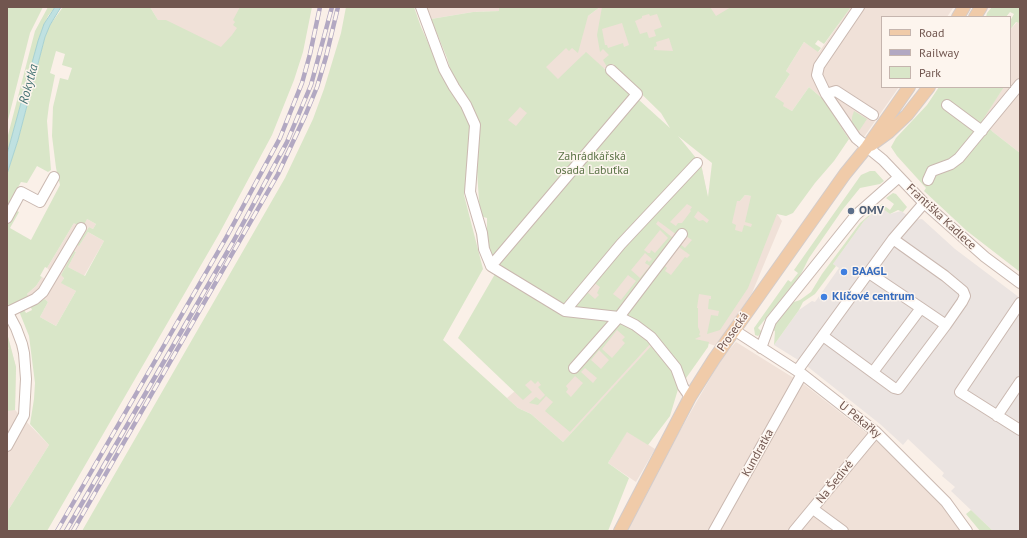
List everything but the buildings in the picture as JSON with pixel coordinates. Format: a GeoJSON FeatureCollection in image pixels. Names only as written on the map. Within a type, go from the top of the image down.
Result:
{"type":"FeatureCollection","features":[{"type":"Feature","properties":{"kind":"main road"},"geometry":{"type":"LineString","coordinates":[[976,16],[981,7]]}},
{"type":"Feature","properties":{"kind":"main road","name":"Prosecká"},"geometry":{"type":"LineString","coordinates":[[620,531],[690,397],[714,359],[845,174],[867,147],[908,88]]}},
{"type":"Feature","properties":{"kind":"main road","name":"Prosecká"},"geometry":{"type":"LineString","coordinates":[[867,147],[889,132],[907,115],[928,88]]}},
{"type":"Feature","properties":{"kind":"street"},"geometry":{"type":"LineString","coordinates":[[421,7],[444,69],[466,106],[475,125],[470,192],[482,233],[486,254],[491,266],[565,311],[619,317],[636,324],[651,337],[676,368],[683,387],[690,397]]}},
{"type":"Feature","properties":{"kind":"street","name":"Františka Kadlece"},"geometry":{"type":"LineString","coordinates":[[859,7],[819,66],[817,75],[826,94],[856,138],[882,160],[924,203],[985,257],[1020,283]]}},
{"type":"Feature","properties":{"kind":"street"},"geometry":{"type":"LineString","coordinates":[[491,266],[637,94],[611,70]]}},
{"type":"Feature","properties":{"kind":"street"},"geometry":{"type":"LineString","coordinates":[[928,180],[932,171],[951,164],[959,158],[1020,84]]}},
{"type":"Feature","properties":{"kind":"street"},"geometry":{"type":"LineString","coordinates":[[826,94],[836,92],[874,115]]}},
{"type":"Feature","properties":{"kind":"street"},"geometry":{"type":"LineString","coordinates":[[947,105],[982,131]]}},
{"type":"Feature","properties":{"kind":"street"},"geometry":{"type":"LineString","coordinates":[[565,311],[621,244],[697,162]]}},
{"type":"Feature","properties":{"kind":"street"},"geometry":{"type":"LineString","coordinates":[[7,218],[21,192],[40,202],[54,177]]}},
{"type":"Feature","properties":{"kind":"street"},"geometry":{"type":"LineString","coordinates":[[761,348],[771,321],[856,216],[899,177]]}},
{"type":"Feature","properties":{"kind":"street","name":"Kundratka"},"geometry":{"type":"LineString","coordinates":[[714,531],[799,372],[823,336],[894,239],[924,203]]}},
{"type":"Feature","properties":{"kind":"street"},"geometry":{"type":"LineString","coordinates":[[7,446],[24,415],[26,379],[22,344],[8,312],[35,299],[43,292],[80,228]]}},
{"type":"Feature","properties":{"kind":"street"},"geometry":{"type":"LineString","coordinates":[[574,368],[619,317],[682,234]]}},
{"type":"Feature","properties":{"kind":"street"},"geometry":{"type":"LineString","coordinates":[[823,336],[894,388],[898,389],[946,325],[965,296],[963,291],[894,239]]}},
{"type":"Feature","properties":{"kind":"street"},"geometry":{"type":"LineString","coordinates":[[869,273],[946,325]]}},
{"type":"Feature","properties":{"kind":"street"},"geometry":{"type":"LineString","coordinates":[[1020,303],[960,392],[1020,430]]}},
{"type":"Feature","properties":{"kind":"street"},"geometry":{"type":"LineString","coordinates":[[873,372],[921,308]]}},
{"type":"Feature","properties":{"kind":"street","name":"U Pekařky"},"geometry":{"type":"LineString","coordinates":[[734,330],[799,372],[876,432],[946,502],[967,531]]}},
{"type":"Feature","properties":{"kind":"street"},"geometry":{"type":"LineString","coordinates":[[997,416],[1020,382]]}},
{"type":"Feature","properties":{"kind":"street","name":"Na Šedivé"},"geometry":{"type":"LineString","coordinates":[[794,531],[876,432]]}},
{"type":"Feature","properties":{"kind":"street"},"geometry":{"type":"LineString","coordinates":[[813,509],[843,531]]}},
{"type":"Feature","properties":{"kind":"shaded area"},"geometry":{"type":"Polygon","coordinates":[[[150,7],[283,7],[243,63],[158,20],[150,7]]]}},
{"type":"Feature","properties":{"kind":"shaded area"},"geometry":{"type":"Polygon","coordinates":[[[425,7],[499,7],[499,11],[473,12],[431,19],[425,7]]]}},
{"type":"Feature","properties":{"kind":"shaded area"},"geometry":{"type":"Polygon","coordinates":[[[600,7],[778,7],[676,52],[613,64],[604,69],[585,53],[517,133],[501,140],[501,100],[588,16],[600,7]]]}},
{"type":"Feature","properties":{"kind":"shaded area"},"geometry":{"type":"Polygon","coordinates":[[[851,7],[953,8],[948,16],[881,16],[881,88],[898,88],[859,144],[849,139],[823,99],[809,87],[792,111],[782,106],[775,97],[790,74],[786,71],[804,42],[819,52],[851,7]]]}},
{"type":"Feature","properties":{"kind":"shaded area"},"geometry":{"type":"Polygon","coordinates":[[[1020,21],[1020,153],[981,121],[1003,88],[1011,88],[1011,29],[1017,22],[1019,23],[1020,21]]]}},
{"type":"Feature","properties":{"kind":"shaded area"},"geometry":{"type":"Polygon","coordinates":[[[701,164],[708,199],[740,201],[745,195],[751,196],[777,214],[782,221],[752,293],[716,346],[694,339],[653,345],[563,442],[531,414],[518,408],[507,398],[515,391],[564,315],[701,164]]]}},
{"type":"Feature","properties":{"kind":"shaded area"},"geometry":{"type":"Polygon","coordinates":[[[880,207],[890,214],[901,211],[914,220],[922,219],[955,249],[1020,298],[1020,531],[993,531],[951,491],[955,487],[942,476],[944,473],[908,439],[903,445],[880,424],[803,363],[774,345],[799,310],[812,301],[815,302],[839,268],[833,264],[864,221],[880,207]]]}},
{"type":"Feature","properties":{"kind":"shaded area"},"geometry":{"type":"Polygon","coordinates":[[[87,219],[96,224],[93,229],[89,227],[78,245],[79,246],[88,232],[104,241],[84,276],[68,267],[76,252],[75,251],[61,275],[64,277],[62,283],[76,291],[56,326],[40,317],[48,302],[45,299],[19,311],[27,294],[36,286],[42,277],[45,279],[50,271],[47,268],[74,223],[87,219]]]}},
{"type":"Feature","properties":{"kind":"shaded area"},"geometry":{"type":"Polygon","coordinates":[[[7,333],[16,367],[15,410],[49,445],[7,512],[7,333]]]}},
{"type":"Feature","properties":{"kind":"shaded area"},"geometry":{"type":"Polygon","coordinates":[[[736,342],[805,385],[878,442],[940,503],[960,531],[627,531],[661,464],[697,401],[722,358],[736,342]]]}},
{"type":"Feature","properties":{"kind":"shaded area"},"geometry":{"type":"Polygon","coordinates":[[[627,431],[655,449],[636,482],[608,463],[627,431]]]}},
{"type":"Feature","properties":{"kind":"green space"},"geometry":{"type":"Polygon","coordinates":[[[7,7],[43,7],[30,33],[7,124],[7,7]]]}},
{"type":"Feature","properties":{"kind":"green space"},"geometry":{"type":"Polygon","coordinates":[[[48,7],[55,7],[48,16],[41,32],[7,154],[7,139],[35,31],[48,7]]]}},
{"type":"Feature","properties":{"kind":"green space"},"geometry":{"type":"Polygon","coordinates":[[[63,7],[150,7],[158,20],[166,20],[221,47],[237,28],[233,25],[235,22],[233,20],[240,7],[312,7],[303,52],[294,80],[272,135],[219,234],[47,531],[7,531],[7,512],[49,445],[30,424],[35,383],[29,336],[19,311],[23,308],[26,313],[32,310],[30,305],[45,299],[48,302],[40,317],[56,326],[76,291],[61,283],[64,278],[61,275],[74,251],[76,252],[68,267],[85,276],[104,241],[88,232],[79,246],[77,245],[89,227],[93,229],[96,224],[87,219],[82,228],[74,223],[47,268],[45,267],[40,276],[42,277],[36,286],[27,294],[29,298],[10,307],[7,303],[7,224],[15,210],[19,212],[10,228],[31,240],[60,185],[56,168],[52,136],[53,107],[60,78],[68,80],[72,68],[62,65],[65,54],[56,51],[50,73],[55,75],[47,121],[51,170],[48,172],[37,166],[27,183],[21,182],[7,207],[7,174],[18,140],[45,37],[50,25],[63,7]]]}},
{"type":"Feature","properties":{"kind":"green space"},"geometry":{"type":"Polygon","coordinates":[[[346,7],[414,7],[421,27],[440,69],[472,125],[470,158],[464,195],[483,269],[443,340],[518,408],[531,414],[563,442],[653,344],[673,368],[679,386],[670,416],[648,445],[627,432],[608,463],[629,478],[608,531],[82,531],[285,178],[313,119],[324,89],[341,33],[346,7]]]}},
{"type":"Feature","properties":{"kind":"green space","name":"Zahrádkářská osada Labuťka"},"geometry":{"type":"Polygon","coordinates":[[[499,7],[600,7],[588,16],[578,53],[572,48],[569,51],[566,48],[546,67],[558,79],[586,52],[670,128],[661,113],[620,73],[613,64],[607,67],[603,60],[609,55],[603,49],[600,52],[597,35],[602,7],[710,7],[716,16],[731,7],[851,7],[824,44],[818,40],[815,44],[821,48],[818,52],[804,42],[786,71],[790,74],[775,97],[784,103],[783,106],[792,111],[809,87],[823,99],[849,139],[834,161],[815,183],[793,213],[786,216],[777,214],[748,288],[720,330],[707,334],[711,315],[718,316],[719,311],[708,309],[709,299],[711,299],[711,296],[699,294],[697,308],[698,327],[700,332],[699,335],[701,336],[695,339],[709,342],[708,347],[684,381],[652,342],[570,432],[545,411],[553,402],[546,396],[538,405],[529,403],[536,397],[540,400],[545,395],[538,387],[541,385],[538,381],[535,384],[531,380],[525,385],[532,392],[523,400],[458,338],[495,274],[487,250],[487,218],[480,216],[477,171],[479,130],[452,76],[447,58],[431,19],[473,12],[499,11],[499,7]],[[657,14],[642,16],[642,18],[635,21],[640,34],[647,32],[649,38],[656,36],[654,30],[662,27],[657,14]],[[622,23],[602,29],[605,45],[607,45],[608,48],[623,43],[624,47],[629,45],[622,23]],[[669,38],[656,42],[657,46],[654,47],[654,50],[673,51],[669,38]],[[520,107],[508,120],[516,126],[527,113],[520,107]],[[678,136],[701,164],[708,197],[712,163],[678,136]],[[745,195],[740,201],[737,201],[732,223],[736,225],[735,230],[742,232],[744,225],[751,227],[752,224],[745,222],[751,196],[745,195]],[[687,204],[670,222],[676,226],[678,223],[682,223],[691,211],[690,210],[692,207],[687,204]],[[698,211],[694,217],[699,221],[703,220],[707,223],[709,220],[698,211]],[[658,221],[656,224],[674,239],[677,235],[658,221]],[[660,230],[644,250],[650,253],[651,250],[655,253],[668,238],[660,230]],[[686,236],[680,244],[685,248],[692,240],[686,236]],[[679,247],[664,265],[667,268],[665,271],[671,275],[685,257],[687,258],[690,255],[679,247]],[[645,253],[631,270],[640,278],[650,266],[645,263],[647,260],[649,262],[652,259],[645,253]],[[628,275],[613,294],[621,300],[636,281],[628,275]],[[593,282],[586,291],[595,299],[599,295],[597,293],[600,287],[593,282]],[[617,330],[602,349],[612,358],[625,343],[622,340],[625,337],[617,330]],[[599,350],[591,360],[601,369],[609,360],[599,350]],[[585,368],[581,372],[593,383],[597,378],[585,368]],[[575,376],[566,386],[568,389],[566,392],[571,397],[583,383],[575,376]]]}},
{"type":"Feature","properties":{"kind":"green space"},"geometry":{"type":"Polygon","coordinates":[[[992,7],[1020,7],[1020,21],[1019,23],[1016,22],[1011,29],[1011,19],[1014,14],[1010,12],[1007,16],[986,16],[992,7]]]}},
{"type":"Feature","properties":{"kind":"green space"},"geometry":{"type":"Polygon","coordinates":[[[938,88],[1003,88],[982,121],[993,132],[1020,153],[1020,272],[967,231],[924,191],[926,188],[897,156],[891,147],[896,138],[927,105],[938,88]]]}},
{"type":"Feature","properties":{"kind":"green space"},"geometry":{"type":"Polygon","coordinates":[[[854,111],[867,119],[859,131],[852,123],[854,111]]]}},
{"type":"Feature","properties":{"kind":"green space"},"geometry":{"type":"Polygon","coordinates":[[[870,171],[875,171],[884,181],[880,184],[860,188],[843,209],[809,258],[800,276],[758,328],[762,332],[758,336],[755,335],[754,328],[788,280],[791,282],[798,273],[794,270],[861,175],[870,171]]]}},
{"type":"Feature","properties":{"kind":"green space"},"geometry":{"type":"Polygon","coordinates":[[[893,193],[896,194],[907,207],[903,212],[898,210],[890,214],[880,207],[864,221],[833,264],[836,266],[815,294],[803,302],[774,345],[775,331],[773,330],[776,322],[791,303],[800,300],[811,292],[822,274],[860,223],[882,204],[890,210],[894,204],[886,198],[893,193]]]}},
{"type":"Feature","properties":{"kind":"green space"},"geometry":{"type":"Polygon","coordinates":[[[7,333],[16,367],[15,410],[7,411],[7,351],[9,348],[7,347],[7,333]]]}},
{"type":"Feature","properties":{"kind":"green space"},"geometry":{"type":"Polygon","coordinates":[[[971,510],[993,531],[980,531],[966,514],[971,510]]]}},
{"type":"Feature","properties":{"kind":"water","name":"Rokytka"},"geometry":{"type":"Polygon","coordinates":[[[55,7],[61,7],[50,25],[45,37],[18,140],[7,174],[7,154],[38,41],[44,24],[55,7]]]}},
{"type":"Feature","properties":{"kind":"railway"},"geometry":{"type":"LineString","coordinates":[[57,531],[226,238],[280,138],[302,83],[320,7]]}},
{"type":"Feature","properties":{"kind":"railway"},"geometry":{"type":"LineString","coordinates":[[66,531],[233,242],[287,142],[311,85],[332,7]]}},
{"type":"Feature","properties":{"kind":"railway"},"geometry":{"type":"LineString","coordinates":[[73,531],[278,174],[317,87],[338,7]]}},
{"type":"Feature","properties":{"kind":"place","name":"OMV"},"geometry":{"type":"Point","coordinates":[851,211]}},
{"type":"Feature","properties":{"kind":"place","name":"BAAGL"},"geometry":{"type":"Point","coordinates":[844,272]}},
{"type":"Feature","properties":{"kind":"place","name":"Klíčové centrum"},"geometry":{"type":"Point","coordinates":[824,297]}}]}
